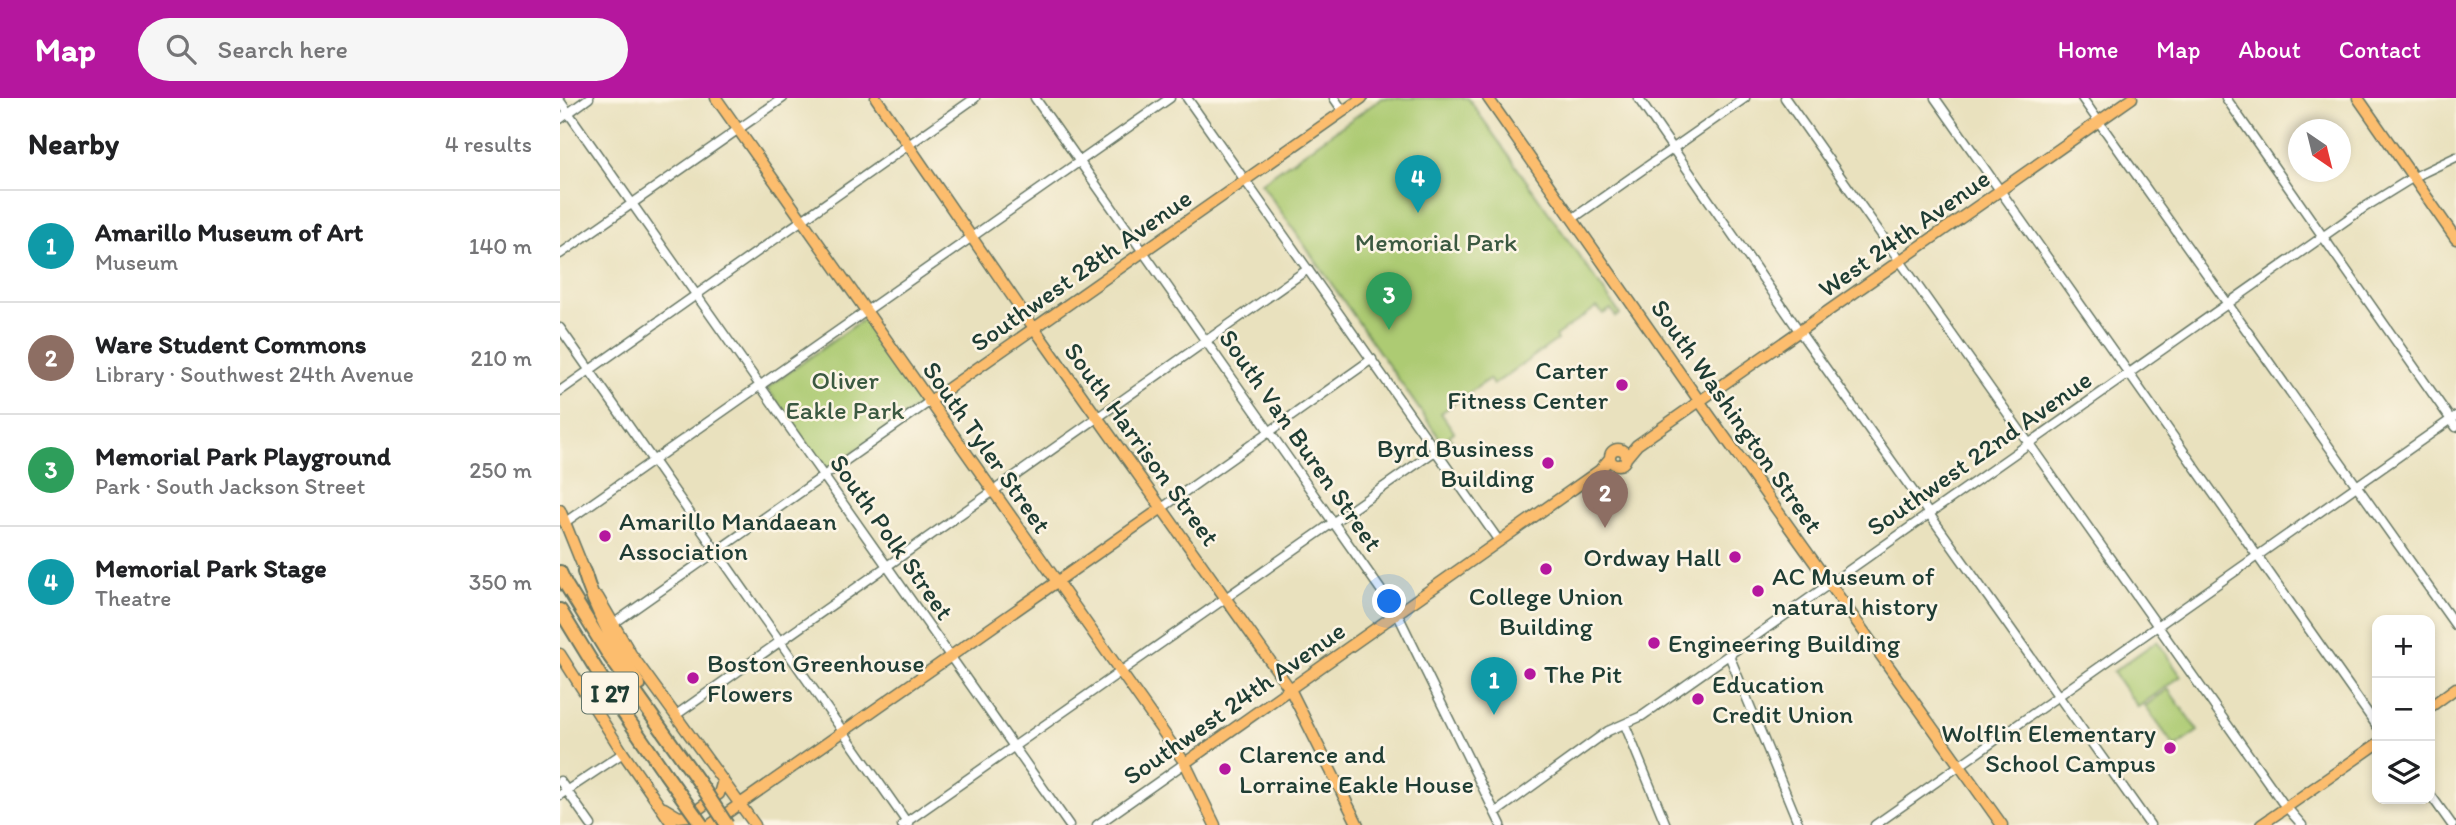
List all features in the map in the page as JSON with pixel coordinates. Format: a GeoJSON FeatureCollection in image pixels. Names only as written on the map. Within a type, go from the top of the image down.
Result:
{"type":"FeatureCollection","features":[{"type":"Feature","properties":{"kind":"highway","name":"I 27"},"geometry":{"type":"LineString","coordinates":[[560,572],[610,657],[727,825]]}},
{"type":"Feature","properties":{"kind":"highway"},"geometry":{"type":"LineString","coordinates":[[584,572],[605,625],[643,693],[650,715]]}},
{"type":"Feature","properties":{"kind":"highway","name":"I 27"},"geometry":{"type":"LineString","coordinates":[[560,610],[618,705],[702,825]]}},
{"type":"Feature","properties":{"kind":"main road","name":"South Tyler Street"},"geometry":{"type":"LineString","coordinates":[[716,98],[1185,763],[1215,825]]}},
{"type":"Feature","properties":{"kind":"main road","name":"South Harrison Street"},"geometry":{"type":"LineString","coordinates":[[876,98],[1096,417],[1290,689],[1358,825]]}},
{"type":"Feature","properties":{"kind":"main road","name":"Southwest 28th Avenue"},"geometry":{"type":"LineString","coordinates":[[929,402],[1362,98]]}},
{"type":"Feature","properties":{"kind":"main road","name":"South Washington Street"},"geometry":{"type":"LineString","coordinates":[[1488,98],[2002,825]]}},
{"type":"Feature","properties":{"kind":"main road","name":"West 24th Avenue"},"geometry":{"type":"LineString","coordinates":[[1700,401],[2132,98]]}},
{"type":"Feature","properties":{"kind":"main road"},"geometry":{"type":"LineString","coordinates":[[2358,98],[2456,239]]}},
{"type":"Feature","properties":{"kind":"main road","name":"Southwest 24th Avenue"},"geometry":{"type":"LineString","coordinates":[[1185,763],[1617,456],[1700,401]]}},
{"type":"Feature","properties":{"kind":"main road"},"geometry":{"type":"LineString","coordinates":[[710,825],[1162,508]]}},
{"type":"Feature","properties":{"kind":"main road"},"geometry":{"type":"LineString","coordinates":[[560,510],[584,572],[631,654],[755,825]]}},
{"type":"Feature","properties":{"kind":"main road"},"geometry":{"type":"LineString","coordinates":[[561,660],[673,825]]}},
{"type":"Feature","properties":{"kind":"main road"},"geometry":{"type":"LineString","coordinates":[[2435,703],[2456,688]]}},
{"type":"Feature","properties":{"kind":"main road"},"geometry":{"type":"LineString","coordinates":[[2261,825],[2372,748]]}},
{"type":"Feature","properties":{"kind":"main road"},"geometry":{"type":"LineString","coordinates":[[661,806],[679,817],[689,816],[719,794],[723,780]]}},
{"type":"Feature","properties":{"kind":"street"},"geometry":{"type":"LineString","coordinates":[[560,119],[589,98]]}},
{"type":"Feature","properties":{"kind":"street"},"geometry":{"type":"LineString","coordinates":[[560,254],[783,98]]}},
{"type":"Feature","properties":{"kind":"street"},"geometry":{"type":"LineString","coordinates":[[560,391],[975,98]]}},
{"type":"Feature","properties":{"kind":"street","name":"South Van Buren Street"},"geometry":{"type":"LineString","coordinates":[[1035,98],[1397,613],[1501,825]]}},
{"type":"Feature","properties":{"kind":"street"},"geometry":{"type":"LineString","coordinates":[[564,523],[1170,98]]}},
{"type":"Feature","properties":{"kind":"street"},"geometry":{"type":"LineString","coordinates":[[1187,98],[1499,541]]}},
{"type":"Feature","properties":{"kind":"street"},"geometry":{"type":"LineString","coordinates":[[1334,98],[1343,111]]}},
{"type":"Feature","properties":{"kind":"street"},"geometry":{"type":"LineString","coordinates":[[1638,98],[1800,332],[2150,825]]}},
{"type":"Feature","properties":{"kind":"street"},"geometry":{"type":"LineString","coordinates":[[1572,219],[1745,98]]}},
{"type":"Feature","properties":{"kind":"street"},"geometry":{"type":"LineString","coordinates":[[1785,98],[2028,444],[2302,825]]}},
{"type":"Feature","properties":{"kind":"street"},"geometry":{"type":"LineString","coordinates":[[1934,98],[2372,719]]}},
{"type":"Feature","properties":{"kind":"street"},"geometry":{"type":"LineString","coordinates":[[2082,98],[2456,626]]}},
{"type":"Feature","properties":{"kind":"street"},"geometry":{"type":"LineString","coordinates":[[1875,825],[2257,555],[2454,421],[2226,98]]}},
{"type":"Feature","properties":{"kind":"street","name":"South Polk Street"},"geometry":{"type":"LineString","coordinates":[[560,101],[1069,825]]}},
{"type":"Feature","properties":{"kind":"street","name":"Southwest 22nd Avenue"},"geometry":{"type":"LineString","coordinates":[[1495,813],[1608,731],[1642,716],[2323,237],[2412,178],[2456,157]]}},
{"type":"Feature","properties":{"kind":"street"},"geometry":{"type":"LineString","coordinates":[[676,715],[1308,269]]}},
{"type":"Feature","properties":{"kind":"street"},"geometry":{"type":"LineString","coordinates":[[560,328],[781,640],[906,824],[1436,451]]}},
{"type":"Feature","properties":{"kind":"street"},"geometry":{"type":"LineString","coordinates":[[1162,508],[1372,359]]}},
{"type":"Feature","properties":{"kind":"street","name":"Southwest 28th Avenue"},"geometry":{"type":"LineString","coordinates":[[613,624],[929,402]]}},
{"type":"Feature","properties":{"kind":"street"},"geometry":{"type":"LineString","coordinates":[[1729,655],[1800,825]]}},
{"type":"Feature","properties":{"kind":"street"},"geometry":{"type":"LineString","coordinates":[[1625,724],[1666,825]]}},
{"type":"Feature","properties":{"kind":"street"},"geometry":{"type":"LineString","coordinates":[[563,793],[623,753]]}},
{"type":"Feature","properties":{"kind":"street","name":"Southwest 24th Avenue"},"geometry":{"type":"LineString","coordinates":[[1097,825],[1185,763]]}},
{"type":"Feature","properties":{"kind":"street"},"geometry":{"type":"LineString","coordinates":[[560,781],[563,793],[591,825]]}},
{"type":"Feature","properties":{"kind":"street"},"geometry":{"type":"LineString","coordinates":[[2435,801],[2453,824]]}},
{"type":"Feature","properties":{"kind":"green space","name":"Memorial Park"},"geometry":{"type":"Polygon","coordinates":[[[1382,98],[1468,98],[1620,314],[1616,317],[1611,309],[1603,314],[1597,307],[1555,336],[1557,340],[1493,385],[1489,379],[1441,413],[1454,432],[1449,436],[1452,441],[1445,446],[1261,183],[1382,98]]]}},
{"type":"Feature","properties":{"kind":"green space","name":"Oliver Eakle Park"},"geometry":{"type":"Polygon","coordinates":[[[865,318],[924,402],[826,471],[767,388],[865,318]]]}},
{"type":"Feature","properties":{"kind":"green space"},"geometry":{"type":"Polygon","coordinates":[[[2157,641],[2181,676],[2138,707],[2113,672],[2157,641]]]}},
{"type":"Feature","properties":{"kind":"green space"},"geometry":{"type":"Polygon","coordinates":[[[2168,689],[2198,731],[2175,747],[2145,706],[2168,689]]]}},
{"type":"Feature","properties":{"kind":"place","name":"Memorial Park Stage"},"geometry":{"type":"Point","coordinates":[1418,213]}},
{"type":"Feature","properties":{"kind":"place","name":"Memorial Park Playground"},"geometry":{"type":"Point","coordinates":[1389,330]}},
{"type":"Feature","properties":{"kind":"place","name":"Carter Fitness Center"},"geometry":{"type":"Point","coordinates":[1622,385]}},
{"type":"Feature","properties":{"kind":"place","name":"Byrd Business Building"},"geometry":{"type":"Point","coordinates":[1548,463]}},
{"type":"Feature","properties":{"kind":"place","name":"Ware Student Commons"},"geometry":{"type":"Point","coordinates":[1605,528]}},
{"type":"Feature","properties":{"kind":"place","name":"Amarillo Mandaean Association"},"geometry":{"type":"Point","coordinates":[605,536]}},
{"type":"Feature","properties":{"kind":"place","name":"Ordway Hall"},"geometry":{"type":"Point","coordinates":[1735,557]}},
{"type":"Feature","properties":{"kind":"place","name":"College Union Building"},"geometry":{"type":"Point","coordinates":[1546,569]}},
{"type":"Feature","properties":{"kind":"place","name":"AC Museum of natural history"},"geometry":{"type":"Point","coordinates":[1758,591]}},
{"type":"Feature","properties":{"kind":"place","name":"Engineering Building"},"geometry":{"type":"Point","coordinates":[1654,643]}},
{"type":"Feature","properties":{"kind":"place","name":"The Pit"},"geometry":{"type":"Point","coordinates":[1530,674]}},
{"type":"Feature","properties":{"kind":"place","name":"Boston Greenhouse Flowers"},"geometry":{"type":"Point","coordinates":[693,678]}},
{"type":"Feature","properties":{"kind":"place","name":"Education Credit Union"},"geometry":{"type":"Point","coordinates":[1698,699]}},
{"type":"Feature","properties":{"kind":"place","name":"Amarillo Museum of Art"},"geometry":{"type":"Point","coordinates":[1494,715]}},
{"type":"Feature","properties":{"kind":"place","name":"Wolflin Elementary School Campus"},"geometry":{"type":"Point","coordinates":[2170,748]}},
{"type":"Feature","properties":{"kind":"place","name":"Clarence and Lorraine Eakle House"},"geometry":{"type":"Point","coordinates":[1225,769]}}]}
